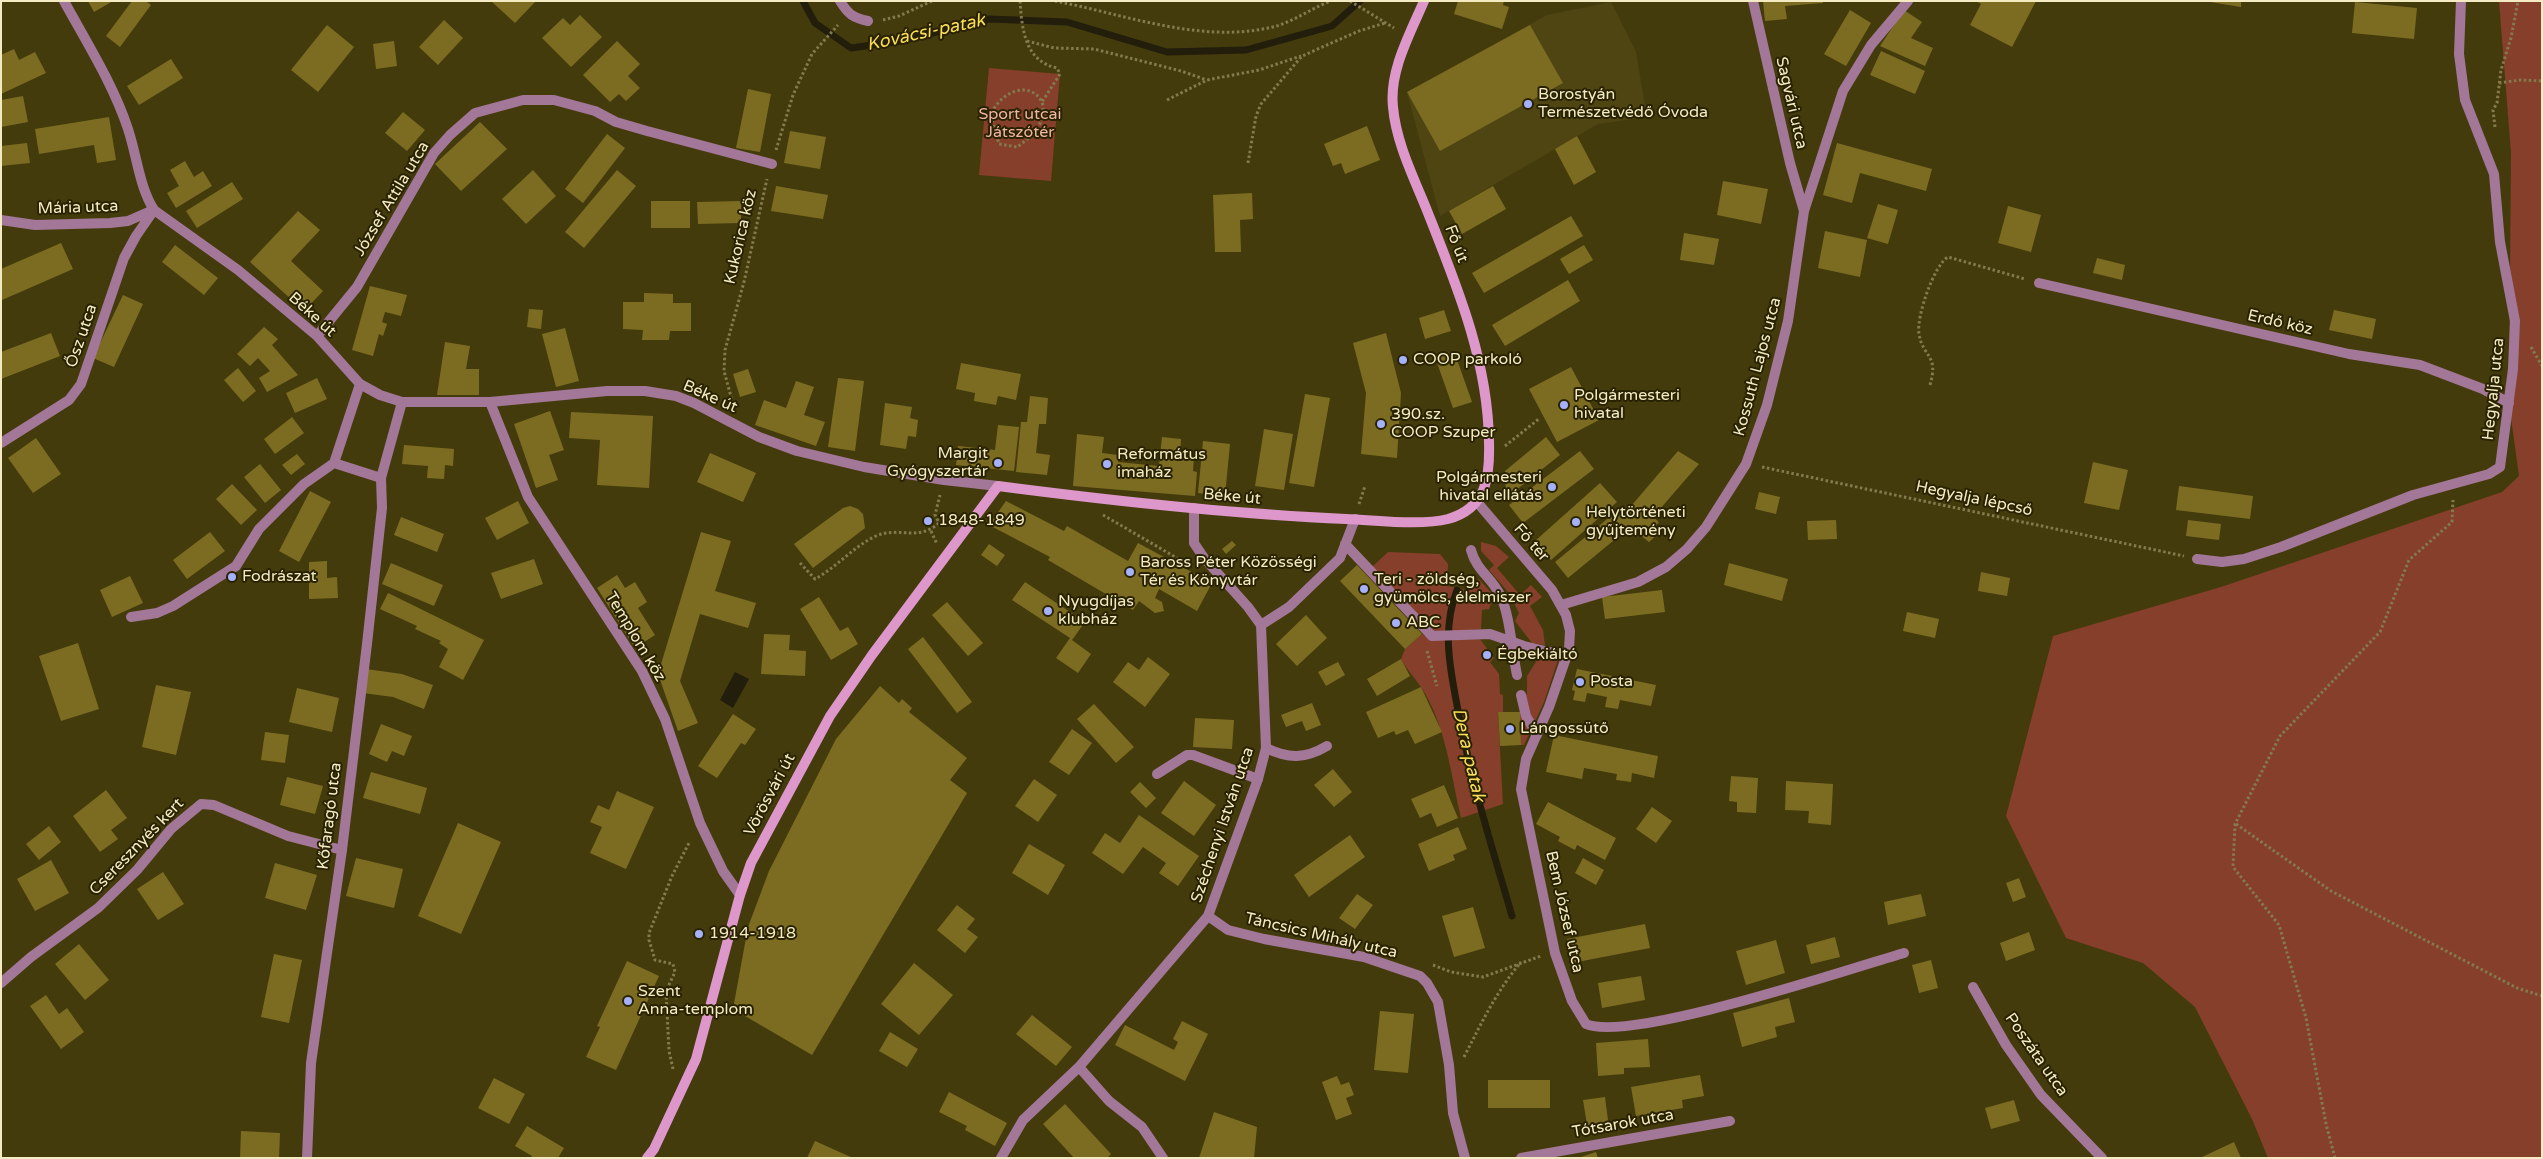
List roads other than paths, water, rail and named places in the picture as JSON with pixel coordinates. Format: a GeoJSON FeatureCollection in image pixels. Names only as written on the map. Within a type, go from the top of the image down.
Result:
{"type":"FeatureCollection","features":[{"type":"Feature","properties":{"kind":"main road","name":"Fő út"},"geometry":{"type":"LineString","coordinates":[[1424,1],[1397,69],[1392,89],[1393,108],[1400,141],[1462,300],[1478,352],[1489,414],[1490,450],[1486,487],[1477,502]]}},
{"type":"Feature","properties":{"kind":"main road","name":"Béke út"},"geometry":{"type":"LineString","coordinates":[[998,486],[1267,515],[1355,519],[1417,521],[1448,519],[1465,511],[1477,502]]}},
{"type":"Feature","properties":{"kind":"main road","name":"Vörösvári út"},"geometry":{"type":"LineString","coordinates":[[647,1158],[654,1149],[684,1088],[706,1026],[740,895],[751,863],[830,716],[872,655],[998,486]]}},
{"type":"Feature","properties":{"kind":"street","name":"Béke út"},"geometry":{"type":"LineString","coordinates":[[64,1],[108,82],[128,128],[145,196],[154,210],[238,270],[317,336],[360,384],[380,395],[402,402],[490,402],[607,391],[646,391],[676,396],[742,428],[797,451],[840,462],[944,480],[998,486]]}},
{"type":"Feature","properties":{"kind":"street"},"geometry":{"type":"LineString","coordinates":[[840,1],[849,14],[856,19],[868,21]]}},
{"type":"Feature","properties":{"kind":"street","name":"Sagvári utca"},"geometry":{"type":"LineString","coordinates":[[1753,1],[1790,163],[1804,211]]}},
{"type":"Feature","properties":{"kind":"street","name":"Kossuth Lajos utca"},"geometry":{"type":"LineString","coordinates":[[1561,604],[1638,582],[1666,567],[1687,549],[1706,527],[1746,464],[1767,405],[1788,321],[1804,211],[1843,91],[1871,45],[1908,1]]}},
{"type":"Feature","properties":{"kind":"street","name":"Hegyalja utca"},"geometry":{"type":"LineString","coordinates":[[2197,559],[2222,562],[2244,559],[2281,547],[2413,495],[2489,474],[2500,466],[2509,403],[2515,321],[2500,242],[2494,174],[2465,100],[2459,54],[2461,1]]}},
{"type":"Feature","properties":{"kind":"street","name":"József Attila utca"},"geometry":{"type":"LineString","coordinates":[[317,336],[357,288],[434,153],[450,134],[474,113],[523,100],[554,100],[595,111],[616,122],[772,164]]}},
{"type":"Feature","properties":{"kind":"street","name":"Mária utca"},"geometry":{"type":"LineString","coordinates":[[1,220],[35,225],[128,222],[154,210]]}},
{"type":"Feature","properties":{"kind":"street","name":"Ősz utca"},"geometry":{"type":"LineString","coordinates":[[1,442],[69,400],[81,384],[124,258],[154,210]]}},
{"type":"Feature","properties":{"kind":"street","name":"Erdő köz"},"geometry":{"type":"LineString","coordinates":[[2039,283],[2349,354],[2420,365],[2483,388],[2509,403]]}},
{"type":"Feature","properties":{"kind":"street"},"geometry":{"type":"LineString","coordinates":[[131,617],[157,613],[173,606],[236,566],[242,553],[259,529],[304,484],[334,463],[360,384]]}},
{"type":"Feature","properties":{"kind":"street","name":"Kőfaragó utca"},"geometry":{"type":"LineString","coordinates":[[307,1158],[312,1063],[342,850],[380,527],[381,478],[402,402]]}},
{"type":"Feature","properties":{"kind":"street","name":"Templom köz"},"geometry":{"type":"LineString","coordinates":[[490,402],[528,497],[642,671],[665,719],[700,823],[723,871],[740,895]]}},
{"type":"Feature","properties":{"kind":"street"},"geometry":{"type":"LineString","coordinates":[[334,463],[381,478]]}},
{"type":"Feature","properties":{"kind":"street","name":"Fő tér"},"geometry":{"type":"LineString","coordinates":[[1477,502],[1546,583],[1561,604]]}},
{"type":"Feature","properties":{"kind":"street"},"geometry":{"type":"LineString","coordinates":[[1194,508],[1194,543],[1204,558],[1248,607],[1261,625],[1289,607],[1340,558],[1355,519]]}},
{"type":"Feature","properties":{"kind":"street"},"geometry":{"type":"LineString","coordinates":[[1345,544],[1432,636],[1490,634],[1510,642],[1567,656]]}},
{"type":"Feature","properties":{"kind":"street"},"geometry":{"type":"LineString","coordinates":[[1471,550],[1476,566],[1500,595],[1517,675]]}},
{"type":"Feature","properties":{"kind":"street","name":"Bem József utca"},"geometry":{"type":"LineString","coordinates":[[1561,604],[1570,631],[1567,656],[1524,765],[1521,789],[1524,811],[1555,953],[1572,1001],[1586,1024],[1597,1027],[1612,1027],[1678,1018],[1904,953]]}},
{"type":"Feature","properties":{"kind":"street","name":"Széchenyi István utca"},"geometry":{"type":"LineString","coordinates":[[1001,1158],[1023,1120],[1079,1067],[1208,916],[1258,779],[1266,748],[1261,625]]}},
{"type":"Feature","properties":{"kind":"street"},"geometry":{"type":"LineString","coordinates":[[1521,695],[1526,716],[1537,735]]}},
{"type":"Feature","properties":{"kind":"street"},"geometry":{"type":"LineString","coordinates":[[1266,748],[1282,756],[1295,758],[1316,753],[1327,746]]}},
{"type":"Feature","properties":{"kind":"street"},"geometry":{"type":"LineString","coordinates":[[1157,774],[1187,755],[1193,755],[1258,779]]}},
{"type":"Feature","properties":{"kind":"street","name":"Cseresznyés kert"},"geometry":{"type":"LineString","coordinates":[[1,983],[31,957],[98,908],[142,864],[171,829],[201,804],[214,805],[288,836],[342,850]]}},
{"type":"Feature","properties":{"kind":"street","name":"Táncsics Mihály utca"},"geometry":{"type":"LineString","coordinates":[[1208,916],[1228,930],[1264,939],[1364,957],[1420,976],[1427,983],[1438,1002],[1451,1082],[1453,1113],[1464,1158]]}},
{"type":"Feature","properties":{"kind":"street","name":"Poszáta utca"},"geometry":{"type":"LineString","coordinates":[[1973,987],[2006,1045],[2041,1095],[2102,1158]]}},
{"type":"Feature","properties":{"kind":"street"},"geometry":{"type":"LineString","coordinates":[[1079,1067],[1110,1101],[1142,1127],[1163,1158]]}},
{"type":"Feature","properties":{"kind":"street","name":"Tótsarok utca"},"geometry":{"type":"LineString","coordinates":[[1521,1158],[1730,1121]]}},
{"type":"Feature","properties":{"kind":"waterway","name":"Kovácsi-patak"},"geometry":{"type":"LineString","coordinates":[[803,1],[815,23],[851,48],[900,41],[989,19],[1067,22],[1167,52],[1246,50],[1332,26],[1360,1]]}},
{"type":"Feature","properties":{"kind":"waterway","name":"Dera-patak"},"geometry":{"type":"LineString","coordinates":[[1457,590],[1449,622],[1448,639],[1451,672],[1465,746],[1477,795],[1512,916]]}},
{"type":"Feature","properties":{"kind":"place","name":"Borostyán Természetvédő Óvoda"},"geometry":{"type":"Point","coordinates":[1528,104]}},
{"type":"Feature","properties":{"kind":"place","name":"COOP parkoló"},"geometry":{"type":"Point","coordinates":[1403,360]}},
{"type":"Feature","properties":{"kind":"place","name":"Polgármesteri hivatal"},"geometry":{"type":"Point","coordinates":[1564,405]}},
{"type":"Feature","properties":{"kind":"place","name":"390.sz. COOP Szuper"},"geometry":{"type":"Point","coordinates":[1381,424]}},
{"type":"Feature","properties":{"kind":"place","name":"Margit Gyógyszertár"},"geometry":{"type":"Point","coordinates":[998,463]}},
{"type":"Feature","properties":{"kind":"place","name":"Református imaház"},"geometry":{"type":"Point","coordinates":[1107,464]}},
{"type":"Feature","properties":{"kind":"place","name":"Polgármesteri hivatal ellátás"},"geometry":{"type":"Point","coordinates":[1552,487]}},
{"type":"Feature","properties":{"kind":"place","name":"1848-1849"},"geometry":{"type":"Point","coordinates":[928,521]}},
{"type":"Feature","properties":{"kind":"place","name":"Helytörténeti gyűjtemény"},"geometry":{"type":"Point","coordinates":[1576,522]}},
{"type":"Feature","properties":{"kind":"place","name":"Baross Péter Közösségi Tér és Könyvtár"},"geometry":{"type":"Point","coordinates":[1130,572]}},
{"type":"Feature","properties":{"kind":"place","name":"Fodrászat"},"geometry":{"type":"Point","coordinates":[232,577]}},
{"type":"Feature","properties":{"kind":"place","name":"Teri - zöldség, gyümölcs, élelmiszer"},"geometry":{"type":"Point","coordinates":[1364,589]}},
{"type":"Feature","properties":{"kind":"place","name":"Nyugdíjas klubház"},"geometry":{"type":"Point","coordinates":[1048,611]}},
{"type":"Feature","properties":{"kind":"place","name":"ABC"},"geometry":{"type":"Point","coordinates":[1396,623]}},
{"type":"Feature","properties":{"kind":"place","name":"Égbekiáltó"},"geometry":{"type":"Point","coordinates":[1487,655]}},
{"type":"Feature","properties":{"kind":"place","name":"Posta"},"geometry":{"type":"Point","coordinates":[1580,682]}},
{"type":"Feature","properties":{"kind":"place","name":"Lángossütő"},"geometry":{"type":"Point","coordinates":[1510,729]}},
{"type":"Feature","properties":{"kind":"place","name":"1914-1918"},"geometry":{"type":"Point","coordinates":[699,934]}},
{"type":"Feature","properties":{"kind":"place","name":"Szent Anna-templom"},"geometry":{"type":"Point","coordinates":[628,1001]}},
{"type":"Feature","properties":{"kind":"park label","name":"Sport utcai Játszótér"},"geometry":{"type":"Point","coordinates":[1020,124]}}]}
